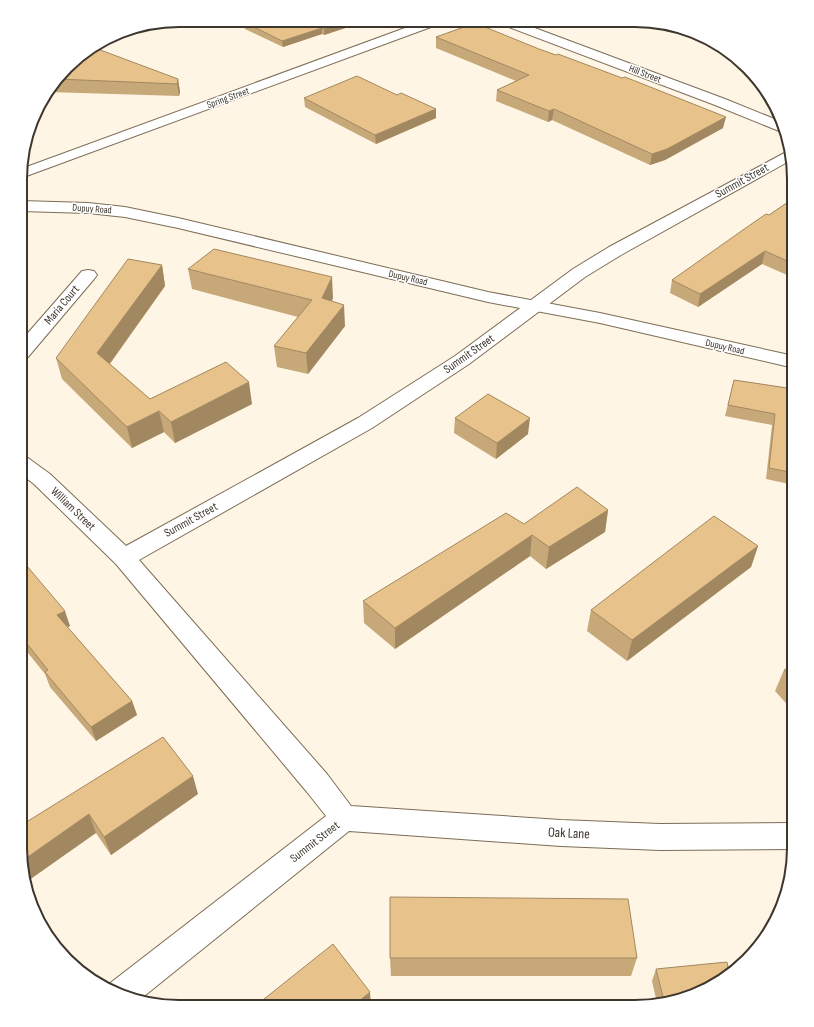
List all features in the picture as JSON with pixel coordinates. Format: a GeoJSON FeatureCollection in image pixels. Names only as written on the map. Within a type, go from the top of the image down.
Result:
{"type":"FeatureCollection","features":[{"type":"Feature","properties":{"kind":"street","name":"Spring Street"},"geometry":{"type":"LineString","coordinates":[[27,172],[419,27]]}},
{"type":"Feature","properties":{"kind":"street","name":"Hill Street"},"geometry":{"type":"LineString","coordinates":[[521,27],[777,125]]}},
{"type":"Feature","properties":{"kind":"street","name":"Summit Street"},"geometry":{"type":"LineString","coordinates":[[126,990],[344,818],[317,783],[124,558],[365,423],[462,360],[579,273],[615,251],[786,157]]}},
{"type":"Feature","properties":{"kind":"street","name":"Dupuy Road"},"geometry":{"type":"LineString","coordinates":[[27,206],[88,208],[125,212],[178,223],[488,297],[600,318],[787,360]]}},
{"type":"Feature","properties":{"kind":"street","name":"Maria Court"},"geometry":{"type":"LineString","coordinates":[[27,346],[88,275]]}},
{"type":"Feature","properties":{"kind":"street","name":"William Street"},"geometry":{"type":"LineString","coordinates":[[27,468],[42,479],[124,558]]}},
{"type":"Feature","properties":{"kind":"street","name":"Oak Lane"},"geometry":{"type":"LineString","coordinates":[[344,818],[562,833],[653,837],[787,836]]}},
{"type":"Feature","properties":{"kind":"building"},"geometry":{"type":"Polygon","coordinates":[[[254,27],[330,27],[324,29],[322,28],[282,41],[254,27]]]}},
{"type":"Feature","properties":{"kind":"building"},"geometry":{"type":"Polygon","coordinates":[[[464,27],[485,27],[539,49],[556,55],[558,54],[622,78],[625,77],[726,117],[667,149],[652,154],[554,109],[549,111],[497,90],[529,75],[436,37],[464,27]]]}},
{"type":"Feature","properties":{"kind":"building"},"geometry":{"type":"Polygon","coordinates":[[[99,50],[178,79],[177,84],[65,79],[86,58],[99,50]]]}},
{"type":"Feature","properties":{"kind":"building"},"geometry":{"type":"Polygon","coordinates":[[[357,76],[397,95],[401,93],[436,109],[375,135],[304,98],[357,76]]]}},
{"type":"Feature","properties":{"kind":"building"},"geometry":{"type":"Polygon","coordinates":[[[787,203],[787,261],[765,251],[700,294],[672,280],[766,214],[769,215],[787,203]]]}},
{"type":"Feature","properties":{"kind":"building"},"geometry":{"type":"Polygon","coordinates":[[[214,249],[332,277],[322,298],[344,305],[306,353],[274,346],[312,300],[188,269],[214,249]]]}},
{"type":"Feature","properties":{"kind":"building"},"geometry":{"type":"Polygon","coordinates":[[[128,259],[162,265],[97,353],[150,399],[226,362],[249,382],[171,422],[159,411],[127,427],[56,358],[128,259]]]}},
{"type":"Feature","properties":{"kind":"building"},"geometry":{"type":"Polygon","coordinates":[[[734,380],[787,388],[787,472],[769,468],[775,414],[728,405],[734,380]]]}},
{"type":"Feature","properties":{"kind":"building"},"geometry":{"type":"Polygon","coordinates":[[[488,394],[530,418],[497,443],[455,418],[488,394]]]}},
{"type":"Feature","properties":{"kind":"building"},"geometry":{"type":"Polygon","coordinates":[[[577,487],[608,510],[549,547],[532,535],[395,628],[363,601],[506,513],[524,524],[577,487]]]}},
{"type":"Feature","properties":{"kind":"building"},"geometry":{"type":"Polygon","coordinates":[[[714,516],[758,546],[632,640],[591,610],[714,516]]]}},
{"type":"Feature","properties":{"kind":"building"},"geometry":{"type":"Polygon","coordinates":[[[27,566],[65,611],[57,615],[132,701],[91,727],[45,672],[48,670],[27,644],[27,566]]]}},
{"type":"Feature","properties":{"kind":"building"},"geometry":{"type":"Polygon","coordinates":[[[163,737],[193,776],[104,837],[89,814],[27,857],[27,822],[163,737]]]}},
{"type":"Feature","properties":{"kind":"building"},"geometry":{"type":"Polygon","coordinates":[[[390,897],[628,899],[637,958],[390,958],[390,897]]]}},
{"type":"Feature","properties":{"kind":"building"},"geometry":{"type":"Polygon","coordinates":[[[333,944],[370,992],[360,1000],[263,1000],[333,944]]]}},
{"type":"Feature","properties":{"kind":"building"},"geometry":{"type":"Polygon","coordinates":[[[727,962],[728,969],[711,980],[684,992],[663,997],[656,969],[727,962]]]}}]}
